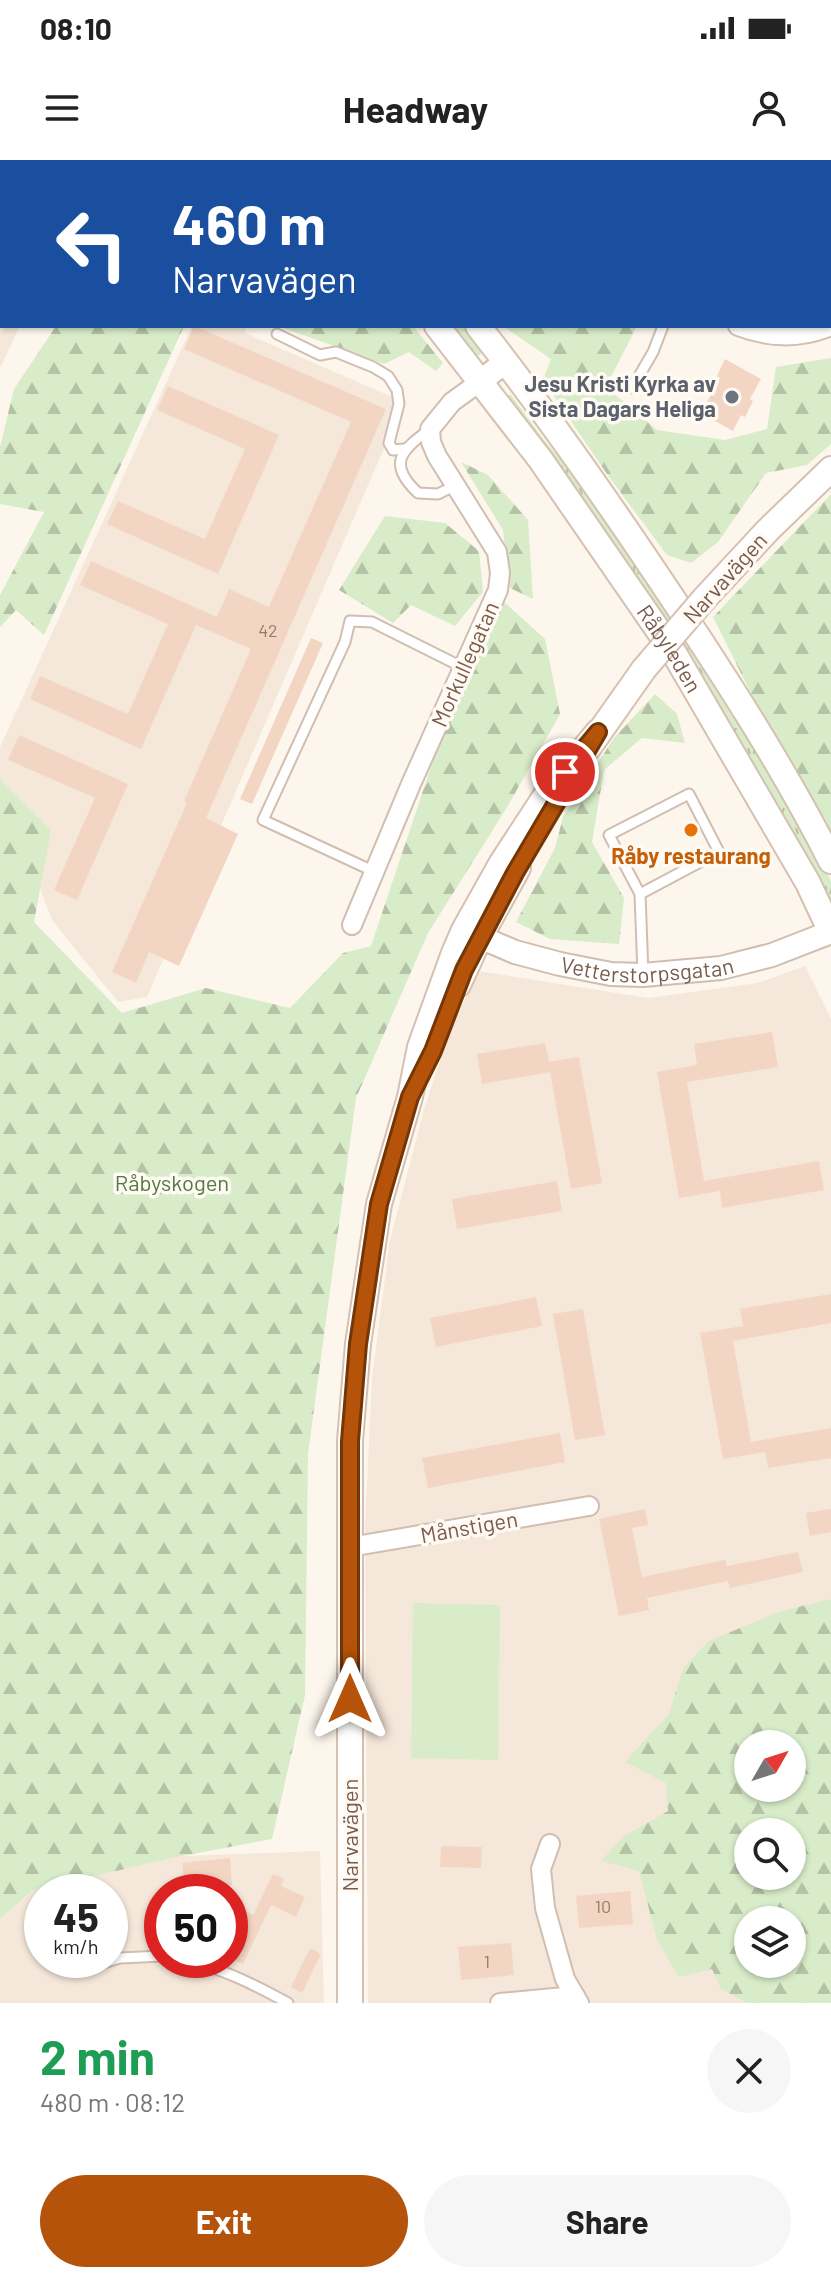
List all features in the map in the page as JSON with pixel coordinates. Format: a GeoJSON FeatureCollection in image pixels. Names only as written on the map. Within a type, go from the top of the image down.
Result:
{"type":"FeatureCollection","features":[{"type":"Feature","properties":{"kind":"main road","name":"Råbyleden"},"geometry":{"type":"LineString","coordinates":[[439,328],[540,459],[674,653],[808,883],[831,932]]}},
{"type":"Feature","properties":{"kind":"main road","name":"Råbyleden"},"geometry":{"type":"LineString","coordinates":[[480,328],[613,508],[722,673],[807,814],[831,861]]}},
{"type":"Feature","properties":{"kind":"main road","name":"Narvavägen"},"geometry":{"type":"LineString","coordinates":[[350,2003],[350,1441],[358,1344],[379,1204],[410,1097],[433,1051],[460,980],[472,934],[515,873],[598,732],[644,669],[704,599],[768,530],[831,469]]}},
{"type":"Feature","properties":{"kind":"street"},"geometry":{"type":"LineString","coordinates":[[744,328],[760,334],[786,336],[814,333],[826,328]]}},
{"type":"Feature","properties":{"kind":"street"},"geometry":{"type":"LineString","coordinates":[[430,429],[452,402],[505,362]]}},
{"type":"Feature","properties":{"kind":"street","name":"Morkullegatan"},"geometry":{"type":"LineString","coordinates":[[352,925],[498,590],[500,573],[497,552],[437,456],[430,429]]}},
{"type":"Feature","properties":{"kind":"street","name":"Vetterstorpsgatan"},"geometry":{"type":"LineString","coordinates":[[472,934],[515,952],[560,964],[611,974],[643,975],[721,968],[772,955],[831,932]]}},
{"type":"Feature","properties":{"kind":"street","name":"Månstigen"},"geometry":{"type":"LineString","coordinates":[[350,1547],[589,1506]]}},
{"type":"Feature","properties":{"kind":"street"},"geometry":{"type":"LineString","coordinates":[[500,2003],[577,2000],[565,1979],[545,1908],[541,1869],[550,1844]]}},
{"type":"Feature","properties":{"kind":"lane"},"geometry":{"type":"LineString","coordinates":[[632,388],[653,352],[662,328]]}},
{"type":"Feature","properties":{"kind":"lane"},"geometry":{"type":"LineString","coordinates":[[277,334],[320,355],[336,352],[388,376],[397,390],[399,404],[389,443],[393,450],[404,449],[430,429]]}},
{"type":"Feature","properties":{"kind":"lane"},"geometry":{"type":"LineString","coordinates":[[404,449],[400,462],[406,481],[418,493],[438,494],[456,485]]}},
{"type":"Feature","properties":{"kind":"lane"},"geometry":{"type":"LineString","coordinates":[[373,871],[263,820],[345,642],[350,621],[372,622],[464,668]]}},
{"type":"Feature","properties":{"kind":"lane"},"geometry":{"type":"LineString","coordinates":[[640,894],[719,852],[689,794],[609,835],[640,894],[643,975]]}},
{"type":"Feature","properties":{"kind":"lane"},"geometry":{"type":"LineString","coordinates":[[242,1978],[284,2002]]}},
{"type":"Feature","properties":{"kind":"shaded area"},"geometry":{"type":"Polygon","coordinates":[[[0,328],[19,328],[0,368],[0,328]]]}},
{"type":"Feature","properties":{"kind":"shaded area"},"geometry":{"type":"Polygon","coordinates":[[[191,328],[246,328],[245,333],[404,402],[147,997],[118,1002],[52,920],[0,783],[0,747],[191,328]]]}},
{"type":"Feature","properties":{"kind":"shaded area"},"geometry":{"type":"Polygon","coordinates":[[[805,966],[831,1019],[831,2003],[368,2003],[365,1525],[372,1378],[390,1240],[425,1106],[451,1028],[479,971],[648,998],[758,983],[805,966]]]}},
{"type":"Feature","properties":{"kind":"shaded area"},"geometry":{"type":"Polygon","coordinates":[[[320,1851],[324,2003],[0,2003],[0,1919],[24,1898],[24,1978],[128,1978],[128,1874],[103,1874],[182,1856],[320,1851]]]}},
{"type":"Feature","properties":{"kind":"green space"},"geometry":{"type":"Polygon","coordinates":[[[55,328],[183,328],[44,635],[16,610],[0,627],[0,595],[44,512],[0,504],[0,447],[14,389],[55,328]]]}},
{"type":"Feature","properties":{"kind":"green space"},"geometry":{"type":"Polygon","coordinates":[[[284,328],[415,328],[443,363],[436,371],[409,352],[384,364],[284,328]]]}},
{"type":"Feature","properties":{"kind":"green space"},"geometry":{"type":"Polygon","coordinates":[[[451,328],[469,328],[482,345],[482,353],[477,357],[471,354],[451,328]]]}},
{"type":"Feature","properties":{"kind":"green space"},"geometry":{"type":"Polygon","coordinates":[[[506,328],[636,328],[606,387],[657,430],[725,440],[767,429],[776,367],[831,358],[831,444],[807,465],[766,473],[718,542],[691,563],[667,555],[609,477],[543,380],[551,359],[506,328]]]}},
{"type":"Feature","properties":{"kind":"green space"},"geometry":{"type":"Polygon","coordinates":[[[506,395],[511,395],[595,500],[689,636],[812,844],[831,881],[831,900],[754,767],[504,399],[506,395]]]}},
{"type":"Feature","properties":{"kind":"green space"},"geometry":{"type":"Polygon","coordinates":[[[461,462],[488,475],[528,520],[533,599],[510,588],[503,530],[461,462]]]}},
{"type":"Feature","properties":{"kind":"green space"},"geometry":{"type":"Polygon","coordinates":[[[831,494],[831,854],[713,617],[831,494]]]}},
{"type":"Feature","properties":{"kind":"green space"},"geometry":{"type":"Polygon","coordinates":[[[385,516],[445,523],[479,551],[483,592],[455,626],[411,605],[393,623],[339,590],[385,516]]]}},
{"type":"Feature","properties":{"kind":"green space","name":"Råbyskogen"},"geometry":{"type":"Polygon","coordinates":[[[504,602],[545,639],[560,714],[506,809],[428,933],[356,1098],[308,1454],[305,1695],[272,1839],[103,1874],[24,1874],[24,1898],[0,1919],[0,779],[51,830],[34,922],[122,1013],[206,988],[290,1008],[343,953],[371,946],[440,740],[504,602]]]}},
{"type":"Feature","properties":{"kind":"green space"},"geometry":{"type":"Polygon","coordinates":[[[655,694],[677,714],[685,743],[642,738],[604,770],[592,842],[624,898],[619,944],[550,939],[516,922],[555,848],[563,817],[614,738],[655,694]]]}},
{"type":"Feature","properties":{"kind":"green space"},"geometry":{"type":"Polygon","coordinates":[[[831,1599],[831,2003],[747,2003],[721,1989],[712,1969],[679,1977],[657,1940],[639,1871],[601,1861],[624,1836],[668,1811],[666,1783],[625,1762],[669,1714],[683,1668],[709,1641],[778,1612],[831,1599]]]}},
{"type":"Feature","properties":{"kind":"green space"},"geometry":{"type":"Polygon","coordinates":[[[413,1603],[500,1605],[498,1760],[411,1758],[413,1603]]]}},
{"type":"Feature","properties":{"kind":"building"},"geometry":{"type":"Polygon","coordinates":[[[193,328],[199,328],[386,409],[206,818],[238,834],[179,966],[149,952],[136,983],[112,972],[251,649],[196,625],[141,749],[30,699],[40,676],[128,714],[168,624],[80,585],[91,561],[217,617],[229,589],[269,607],[351,422],[184,349],[193,328]]]}},
{"type":"Feature","properties":{"kind":"building"},"geometry":{"type":"Polygon","coordinates":[[[725,359],[761,379],[745,417],[741,415],[733,431],[701,413],[720,378],[717,376],[725,359]]]}},
{"type":"Feature","properties":{"kind":"building"},"geometry":{"type":"Polygon","coordinates":[[[168,386],[279,435],[218,574],[107,524],[118,501],[205,539],[245,449],[157,410],[168,386]]]}},
{"type":"Feature","properties":{"kind":"building"},"geometry":{"type":"Polygon","coordinates":[[[311,638],[323,643],[252,804],[240,799],[311,638]]]}},
{"type":"Feature","properties":{"kind":"building"},"geometry":{"type":"Polygon","coordinates":[[[19,735],[128,784],[77,900],[54,890],[95,798],[8,760],[19,735]]]}},
{"type":"Feature","properties":{"kind":"building"},"geometry":{"type":"Polygon","coordinates":[[[772,1032],[778,1067],[687,1082],[704,1181],[819,1161],[824,1190],[722,1208],[720,1191],[679,1198],[657,1072],[697,1065],[694,1044],[772,1032]]]}},
{"type":"Feature","properties":{"kind":"building"},"geometry":{"type":"Polygon","coordinates":[[[545,1043],[549,1062],[579,1057],[602,1183],[571,1189],[550,1072],[482,1084],[477,1054],[545,1043]]]}},
{"type":"Feature","properties":{"kind":"building"},"geometry":{"type":"Polygon","coordinates":[[[557,1181],[562,1211],[457,1229],[452,1199],[557,1181]]]}},
{"type":"Feature","properties":{"kind":"building"},"geometry":{"type":"Polygon","coordinates":[[[831,1294],[831,1323],[733,1341],[751,1442],[831,1428],[831,1458],[768,1468],[765,1452],[723,1459],[700,1333],[743,1326],[740,1309],[831,1294]]]}},
{"type":"Feature","properties":{"kind":"building"},"geometry":{"type":"Polygon","coordinates":[[[536,1297],[542,1326],[436,1347],[430,1318],[536,1297]]]}},
{"type":"Feature","properties":{"kind":"building"},"geometry":{"type":"Polygon","coordinates":[[[583,1309],[605,1435],[575,1440],[553,1314],[583,1309]]]}},
{"type":"Feature","properties":{"kind":"building"},"geometry":{"type":"Polygon","coordinates":[[[560,1433],[565,1462],[428,1488],[422,1458],[560,1433]]]}},
{"type":"Feature","properties":{"kind":"building"},"geometry":{"type":"Polygon","coordinates":[[[645,1509],[648,1525],[632,1528],[642,1577],[725,1560],[727,1566],[798,1552],[803,1572],[730,1588],[728,1581],[647,1598],[649,1610],[619,1616],[599,1519],[645,1509]]]}},
{"type":"Feature","properties":{"kind":"building"},"geometry":{"type":"Polygon","coordinates":[[[831,1509],[831,1532],[810,1536],[806,1513],[831,1509]]]}},
{"type":"Feature","properties":{"kind":"building"},"geometry":{"type":"Polygon","coordinates":[[[441,1846],[482,1847],[481,1868],[440,1867],[441,1846]]]}},
{"type":"Feature","properties":{"kind":"building"},"geometry":{"type":"Polygon","coordinates":[[[230,1858],[231,1874],[184,1874],[182,1863],[230,1858]]]}},
{"type":"Feature","properties":{"kind":"building"},"geometry":{"type":"Polygon","coordinates":[[[273,1874],[284,1879],[281,1886],[305,1897],[296,1917],[271,1905],[248,1953],[248,1912],[253,1915],[273,1874]]]}},
{"type":"Feature","properties":{"kind":"building"},"geometry":{"type":"Polygon","coordinates":[[[630,1891],[633,1924],[579,1928],[576,1896],[630,1891]]]}},
{"type":"Feature","properties":{"kind":"building"},"geometry":{"type":"Polygon","coordinates":[[[511,1943],[514,1975],[461,1980],[458,1947],[511,1943]]]}},
{"type":"Feature","properties":{"kind":"building"},"geometry":{"type":"Polygon","coordinates":[[[310,1948],[321,1954],[302,1993],[291,1987],[310,1948]]]}},
{"type":"Feature","properties":{"kind":"place","name":"Jesu Kristi Kyrka av Sista Dagars Heliga"},"geometry":{"type":"Point","coordinates":[732,397]}},
{"type":"Feature","properties":{"kind":"place","name":"Råby restaurang"},"geometry":{"type":"Point","coordinates":[691,830]}},
{"type":"Feature","properties":{"kind":"route"},"geometry":{"type":"LineString","coordinates":[[350,1699],[350,1441],[358,1344],[379,1204],[410,1097],[433,1051],[464,970],[515,873],[598,732],[565,772]]}}]}
